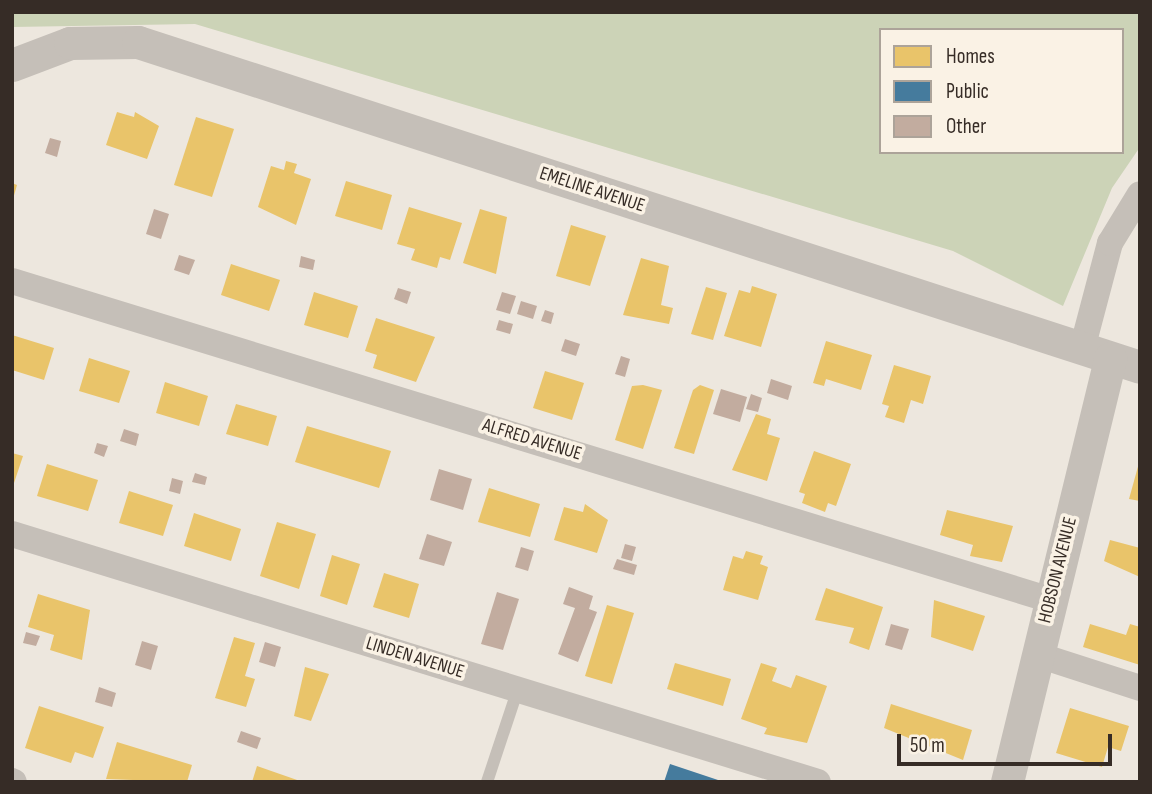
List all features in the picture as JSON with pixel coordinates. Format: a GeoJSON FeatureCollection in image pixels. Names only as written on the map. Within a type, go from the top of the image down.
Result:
{"type":"FeatureCollection","features":[{"type":"Feature","properties":{"kind":"street","name":"EMELINE AVENUE"},"geometry":{"type":"LineString","coordinates":[[27,59],[70,43],[138,42],[1111,358]]}},
{"type":"Feature","properties":{"kind":"street","name":"HOBSON AVENUE"},"geometry":{"type":"LineString","coordinates":[[1007,782],[1111,358],[1110,243],[1140,194]]}},
{"type":"Feature","properties":{"kind":"street","name":"ALFRED AVENUE"},"geometry":{"type":"LineString","coordinates":[[12,281],[1051,600]]}},
{"type":"Feature","properties":{"kind":"street","name":"LINDEN AVENUE"},"geometry":{"type":"LineString","coordinates":[[12,534],[818,782]]}},
{"type":"Feature","properties":{"kind":"street"},"geometry":{"type":"LineString","coordinates":[[1038,655],[1140,688]]}},
{"type":"Feature","properties":{"kind":"lane"},"geometry":{"type":"LineString","coordinates":[[487,782],[518,689]]}},
{"type":"Feature","properties":{"kind":"green space"},"geometry":{"type":"Polygon","coordinates":[[[12,12],[1140,12],[1140,147],[1112,188],[1063,306],[953,251],[195,24],[12,27],[12,12]]]}},
{"type":"Feature","properties":{"kind":"building: Homes"},"geometry":{"type":"Polygon","coordinates":[[[117,112],[134,117],[135,112],[159,126],[147,159],[106,145],[117,112]]]}},
{"type":"Feature","properties":{"kind":"building: Homes"},"geometry":{"type":"Polygon","coordinates":[[[196,117],[234,129],[212,197],[174,185],[196,117]]]}},
{"type":"Feature","properties":{"kind":"building: Homes"},"geometry":{"type":"Polygon","coordinates":[[[286,161],[297,164],[294,173],[311,179],[296,225],[258,207],[271,166],[284,170],[286,161]]]}},
{"type":"Feature","properties":{"kind":"building: Homes"},"geometry":{"type":"Polygon","coordinates":[[[346,181],[392,195],[382,230],[335,216],[346,181]]]}},
{"type":"Feature","properties":{"kind":"building: Homes"},"geometry":{"type":"Polygon","coordinates":[[[12,183],[17,185],[13,199],[12,199],[12,183]]]}},
{"type":"Feature","properties":{"kind":"building: Homes"},"geometry":{"type":"Polygon","coordinates":[[[409,207],[462,223],[450,260],[440,257],[437,268],[411,260],[415,249],[397,244],[409,207]]]}},
{"type":"Feature","properties":{"kind":"building: Homes"},"geometry":{"type":"Polygon","coordinates":[[[480,209],[507,217],[496,274],[463,263],[480,209]]]}},
{"type":"Feature","properties":{"kind":"building: Homes"},"geometry":{"type":"Polygon","coordinates":[[[571,225],[606,236],[590,286],[556,276],[571,225]]]}},
{"type":"Feature","properties":{"kind":"building: Homes"},"geometry":{"type":"Polygon","coordinates":[[[641,258],[669,266],[661,305],[673,308],[669,324],[623,315],[641,258]]]}},
{"type":"Feature","properties":{"kind":"building: Homes"},"geometry":{"type":"Polygon","coordinates":[[[231,264],[280,280],[269,311],[221,295],[231,264]]]}},
{"type":"Feature","properties":{"kind":"building: Homes"},"geometry":{"type":"Polygon","coordinates":[[[752,286],[777,294],[761,347],[724,336],[739,290],[750,293],[752,286]]]}},
{"type":"Feature","properties":{"kind":"building: Homes"},"geometry":{"type":"Polygon","coordinates":[[[706,287],[727,293],[713,340],[691,334],[706,287]]]}},
{"type":"Feature","properties":{"kind":"building: Homes"},"geometry":{"type":"Polygon","coordinates":[[[314,292],[358,306],[348,338],[304,325],[314,292]]]}},
{"type":"Feature","properties":{"kind":"building: Homes"},"geometry":{"type":"Polygon","coordinates":[[[376,318],[435,337],[416,382],[373,368],[377,355],[365,351],[376,318]]]}},
{"type":"Feature","properties":{"kind":"building: Homes"},"geometry":{"type":"Polygon","coordinates":[[[12,335],[54,348],[44,380],[12,370],[12,335]]]}},
{"type":"Feature","properties":{"kind":"building: Homes"},"geometry":{"type":"Polygon","coordinates":[[[826,341],[872,355],[861,390],[826,379],[824,386],[813,383],[826,341]]]}},
{"type":"Feature","properties":{"kind":"building: Homes"},"geometry":{"type":"Polygon","coordinates":[[[89,358],[130,371],[119,403],[79,391],[89,358]]]}},
{"type":"Feature","properties":{"kind":"building: Homes"},"geometry":{"type":"Polygon","coordinates":[[[894,365],[931,376],[923,404],[911,400],[904,423],[885,417],[889,406],[882,404],[894,365]]]}},
{"type":"Feature","properties":{"kind":"building: Homes"},"geometry":{"type":"Polygon","coordinates":[[[545,371],[584,383],[572,420],[533,408],[545,371]]]}},
{"type":"Feature","properties":{"kind":"building: Homes"},"geometry":{"type":"Polygon","coordinates":[[[165,382],[208,396],[199,426],[156,413],[165,382]]]}},
{"type":"Feature","properties":{"kind":"building: Homes"},"geometry":{"type":"Polygon","coordinates":[[[643,385],[662,390],[643,449],[615,440],[632,386],[643,385]]]}},
{"type":"Feature","properties":{"kind":"building: Homes"},"geometry":{"type":"Polygon","coordinates":[[[700,385],[714,390],[694,454],[674,448],[693,390],[700,385]]]}},
{"type":"Feature","properties":{"kind":"building: Homes"},"geometry":{"type":"Polygon","coordinates":[[[236,404],[277,416],[268,446],[226,434],[236,404]]]}},
{"type":"Feature","properties":{"kind":"building: Homes"},"geometry":{"type":"Polygon","coordinates":[[[756,414],[771,419],[767,434],[780,438],[767,481],[732,470],[756,414]]]}},
{"type":"Feature","properties":{"kind":"building: Homes"},"geometry":{"type":"Polygon","coordinates":[[[307,426],[391,451],[379,488],[295,462],[307,426]]]}},
{"type":"Feature","properties":{"kind":"building: Homes"},"geometry":{"type":"Polygon","coordinates":[[[814,451],[851,464],[836,506],[828,503],[825,512],[802,503],[805,494],[799,492],[814,451]]]}},
{"type":"Feature","properties":{"kind":"building: Homes"},"geometry":{"type":"Polygon","coordinates":[[[12,453],[23,456],[13,486],[12,486],[12,453]]]}},
{"type":"Feature","properties":{"kind":"building: Homes"},"geometry":{"type":"Polygon","coordinates":[[[1140,463],[1140,501],[1129,499],[1140,463]]]}},
{"type":"Feature","properties":{"kind":"building: Homes"},"geometry":{"type":"Polygon","coordinates":[[[47,464],[98,480],[88,511],[37,496],[47,464]]]}},
{"type":"Feature","properties":{"kind":"building: Homes"},"geometry":{"type":"Polygon","coordinates":[[[489,488],[540,504],[530,537],[478,522],[489,488]]]}},
{"type":"Feature","properties":{"kind":"building: Homes"},"geometry":{"type":"Polygon","coordinates":[[[129,491],[173,505],[163,536],[119,523],[129,491]]]}},
{"type":"Feature","properties":{"kind":"building: Homes"},"geometry":{"type":"Polygon","coordinates":[[[585,504],[608,520],[597,553],[554,540],[564,507],[583,512],[585,504]]]}},
{"type":"Feature","properties":{"kind":"building: Homes"},"geometry":{"type":"Polygon","coordinates":[[[947,510],[1013,526],[1002,562],[970,556],[973,545],[940,535],[947,510]]]}},
{"type":"Feature","properties":{"kind":"building: Homes"},"geometry":{"type":"Polygon","coordinates":[[[194,513],[241,529],[231,561],[184,546],[194,513]]]}},
{"type":"Feature","properties":{"kind":"building: Homes"},"geometry":{"type":"Polygon","coordinates":[[[277,522],[316,534],[299,589],[260,576],[277,522]]]}},
{"type":"Feature","properties":{"kind":"building: Homes"},"geometry":{"type":"Polygon","coordinates":[[[1110,540],[1140,548],[1140,577],[1104,561],[1110,540]]]}},
{"type":"Feature","properties":{"kind":"building: Homes"},"geometry":{"type":"Polygon","coordinates":[[[746,551],[763,556],[760,564],[768,567],[758,600],[723,590],[733,556],[743,559],[746,551]]]}},
{"type":"Feature","properties":{"kind":"building: Homes"},"geometry":{"type":"Polygon","coordinates":[[[332,555],[360,564],[347,605],[320,596],[332,555]]]}},
{"type":"Feature","properties":{"kind":"building: Homes"},"geometry":{"type":"Polygon","coordinates":[[[384,573],[419,584],[409,618],[373,607],[384,573]]]}},
{"type":"Feature","properties":{"kind":"building: Homes"},"geometry":{"type":"Polygon","coordinates":[[[826,588],[883,607],[869,650],[849,643],[854,628],[815,620],[826,588]]]}},
{"type":"Feature","properties":{"kind":"building: Homes"},"geometry":{"type":"Polygon","coordinates":[[[38,594],[90,610],[82,660],[50,650],[54,635],[28,627],[38,594]]]}},
{"type":"Feature","properties":{"kind":"building: Homes"},"geometry":{"type":"Polygon","coordinates":[[[934,600],[985,616],[973,651],[931,637],[934,600]]]}},
{"type":"Feature","properties":{"kind":"building: Homes"},"geometry":{"type":"Polygon","coordinates":[[[607,605],[634,613],[612,684],[585,676],[607,605]]]}},
{"type":"Feature","properties":{"kind":"building: Homes"},"geometry":{"type":"Polygon","coordinates":[[[1090,624],[1126,635],[1130,624],[1140,627],[1140,665],[1083,647],[1090,624]]]}},
{"type":"Feature","properties":{"kind":"building: Homes"},"geometry":{"type":"Polygon","coordinates":[[[234,637],[255,643],[245,676],[255,679],[246,707],[215,698],[234,637]]]}},
{"type":"Feature","properties":{"kind":"building: Homes"},"geometry":{"type":"Polygon","coordinates":[[[675,663],[731,679],[723,706],[667,689],[675,663]]]}},
{"type":"Feature","properties":{"kind":"building: Homes"},"geometry":{"type":"Polygon","coordinates":[[[761,663],[777,668],[772,681],[791,688],[796,675],[827,686],[807,743],[764,734],[767,728],[741,719],[761,663]]]}},
{"type":"Feature","properties":{"kind":"building: Homes"},"geometry":{"type":"Polygon","coordinates":[[[305,667],[329,674],[311,721],[294,716],[305,667]]]}},
{"type":"Feature","properties":{"kind":"building: Homes"},"geometry":{"type":"Polygon","coordinates":[[[891,704],[972,730],[963,760],[884,728],[891,704]]]}},
{"type":"Feature","properties":{"kind":"building: Homes"},"geometry":{"type":"Polygon","coordinates":[[[39,706],[104,727],[93,758],[75,752],[71,763],[25,748],[39,706]]]}},
{"type":"Feature","properties":{"kind":"building: Homes"},"geometry":{"type":"Polygon","coordinates":[[[1070,708],[1129,726],[1121,751],[1108,747],[1102,767],[1056,753],[1070,708]]]}},
{"type":"Feature","properties":{"kind":"building: Homes"},"geometry":{"type":"Polygon","coordinates":[[[117,742],[192,765],[187,782],[106,779],[117,742]]]}},
{"type":"Feature","properties":{"kind":"building: Homes"},"geometry":{"type":"Polygon","coordinates":[[[257,766],[300,781],[300,782],[252,782],[257,766]]]}},
{"type":"Feature","properties":{"kind":"building: Public"},"geometry":{"type":"Polygon","coordinates":[[[670,764],[721,781],[721,782],[664,782],[670,764]]]}},
{"type":"Feature","properties":{"kind":"building: Other"},"geometry":{"type":"Polygon","coordinates":[[[50,138],[61,141],[57,157],[45,153],[50,138]]]}},
{"type":"Feature","properties":{"kind":"building: Other"},"geometry":{"type":"Polygon","coordinates":[[[154,209],[169,214],[161,239],[146,234],[154,209]]]}},
{"type":"Feature","properties":{"kind":"building: Other"},"geometry":{"type":"Polygon","coordinates":[[[179,255],[195,260],[189,275],[174,270],[179,255]]]}},
{"type":"Feature","properties":{"kind":"building: Other"},"geometry":{"type":"Polygon","coordinates":[[[301,256],[315,260],[313,270],[299,267],[301,256]]]}},
{"type":"Feature","properties":{"kind":"building: Other"},"geometry":{"type":"Polygon","coordinates":[[[398,288],[411,292],[407,304],[394,299],[398,288]]]}},
{"type":"Feature","properties":{"kind":"building: Other"},"geometry":{"type":"Polygon","coordinates":[[[502,292],[516,296],[510,314],[496,310],[502,292]]]}},
{"type":"Feature","properties":{"kind":"building: Other"},"geometry":{"type":"Polygon","coordinates":[[[521,301],[537,306],[533,319],[517,314],[521,301]]]}},
{"type":"Feature","properties":{"kind":"building: Other"},"geometry":{"type":"Polygon","coordinates":[[[545,310],[554,313],[551,324],[541,321],[545,310]]]}},
{"type":"Feature","properties":{"kind":"building: Other"},"geometry":{"type":"Polygon","coordinates":[[[499,320],[513,324],[510,334],[496,330],[499,320]]]}},
{"type":"Feature","properties":{"kind":"building: Other"},"geometry":{"type":"Polygon","coordinates":[[[565,339],[580,344],[576,356],[561,351],[565,339]]]}},
{"type":"Feature","properties":{"kind":"building: Other"},"geometry":{"type":"Polygon","coordinates":[[[621,356],[630,359],[625,377],[615,374],[621,356]]]}},
{"type":"Feature","properties":{"kind":"building: Other"},"geometry":{"type":"Polygon","coordinates":[[[771,379],[792,386],[788,400],[767,393],[771,379]]]}},
{"type":"Feature","properties":{"kind":"building: Other"},"geometry":{"type":"Polygon","coordinates":[[[721,389],[747,397],[740,422],[713,414],[721,389]]]}},
{"type":"Feature","properties":{"kind":"building: Other"},"geometry":{"type":"Polygon","coordinates":[[[751,394],[762,398],[758,412],[746,409],[751,394]]]}},
{"type":"Feature","properties":{"kind":"building: Other"},"geometry":{"type":"Polygon","coordinates":[[[124,429],[139,434],[136,446],[120,441],[124,429]]]}},
{"type":"Feature","properties":{"kind":"building: Other"},"geometry":{"type":"Polygon","coordinates":[[[97,443],[108,446],[104,457],[94,453],[97,443]]]}},
{"type":"Feature","properties":{"kind":"building: Other"},"geometry":{"type":"Polygon","coordinates":[[[439,469],[472,479],[463,510],[430,500],[439,469]]]}},
{"type":"Feature","properties":{"kind":"building: Other"},"geometry":{"type":"Polygon","coordinates":[[[195,473],[207,477],[205,485],[192,482],[195,473]]]}},
{"type":"Feature","properties":{"kind":"building: Other"},"geometry":{"type":"Polygon","coordinates":[[[172,478],[183,481],[180,494],[169,491],[172,478]]]}},
{"type":"Feature","properties":{"kind":"building: Other"},"geometry":{"type":"Polygon","coordinates":[[[427,534],[452,542],[444,566],[419,559],[427,534]]]}},
{"type":"Feature","properties":{"kind":"building: Other"},"geometry":{"type":"Polygon","coordinates":[[[625,544],[636,547],[632,561],[621,558],[625,544]]]}},
{"type":"Feature","properties":{"kind":"building: Other"},"geometry":{"type":"Polygon","coordinates":[[[521,547],[534,551],[528,571],[515,567],[521,547]]]}},
{"type":"Feature","properties":{"kind":"building: Other"},"geometry":{"type":"Polygon","coordinates":[[[617,559],[637,565],[634,575],[613,569],[617,559]]]}},
{"type":"Feature","properties":{"kind":"building: Other"},"geometry":{"type":"Polygon","coordinates":[[[569,587],[593,596],[589,609],[597,612],[578,662],[558,654],[575,608],[563,604],[569,587]]]}},
{"type":"Feature","properties":{"kind":"building: Other"},"geometry":{"type":"Polygon","coordinates":[[[497,592],[519,599],[503,650],[481,644],[497,592]]]}},
{"type":"Feature","properties":{"kind":"building: Other"},"geometry":{"type":"Polygon","coordinates":[[[891,624],[909,629],[902,650],[885,645],[891,624]]]}},
{"type":"Feature","properties":{"kind":"building: Other"},"geometry":{"type":"Polygon","coordinates":[[[26,632],[40,636],[36,646],[23,643],[26,632]]]}},
{"type":"Feature","properties":{"kind":"building: Other"},"geometry":{"type":"Polygon","coordinates":[[[142,641],[158,646],[151,670],[135,665],[142,641]]]}},
{"type":"Feature","properties":{"kind":"building: Other"},"geometry":{"type":"Polygon","coordinates":[[[265,642],[281,647],[275,667],[259,662],[265,642]]]}},
{"type":"Feature","properties":{"kind":"building: Other"},"geometry":{"type":"Polygon","coordinates":[[[99,687],[116,693],[112,707],[95,702],[99,687]]]}},
{"type":"Feature","properties":{"kind":"building: Other"},"geometry":{"type":"Polygon","coordinates":[[[241,731],[261,738],[257,749],[237,742],[241,731]]]}}]}
